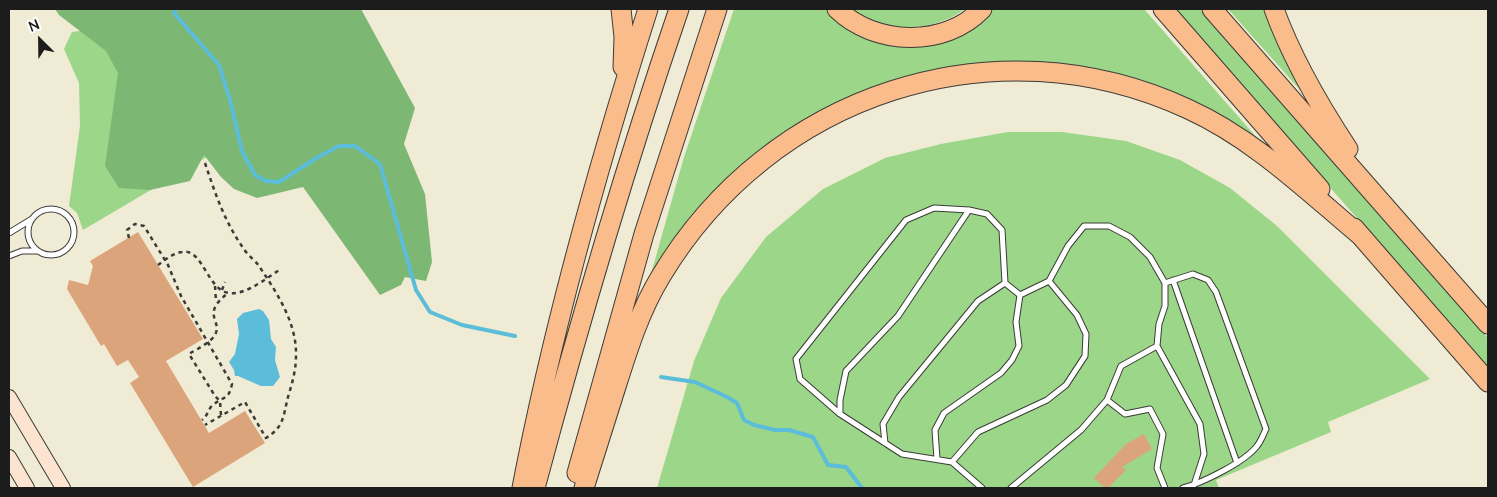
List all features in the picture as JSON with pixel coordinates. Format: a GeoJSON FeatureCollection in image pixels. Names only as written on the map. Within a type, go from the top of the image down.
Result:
{"type":"FeatureCollection","features":[{"type":"Feature","properties":{"kind":"highway"},"geometry":{"type":"LineString","coordinates":[[613,120],[623,64],[622,9]]}},
{"type":"Feature","properties":{"kind":"highway"},"geometry":{"type":"LineString","coordinates":[[522,488],[550,358],[578,247],[613,120],[648,9]]}},
{"type":"Feature","properties":{"kind":"highway"},"geometry":{"type":"LineString","coordinates":[[536,488],[597,266],[679,9]]}},
{"type":"Feature","properties":{"kind":"highway"},"geometry":{"type":"LineString","coordinates":[[573,488],[642,242],[717,9]]}},
{"type":"Feature","properties":{"kind":"highway"},"geometry":{"type":"LineString","coordinates":[[837,9],[853,22],[866,28],[883,34],[912,38],[948,31],[982,9]]}},
{"type":"Feature","properties":{"kind":"highway"},"geometry":{"type":"LineString","coordinates":[[1163,9],[1488,382]]}},
{"type":"Feature","properties":{"kind":"highway"},"geometry":{"type":"LineString","coordinates":[[1212,9],[1488,324]]}},
{"type":"Feature","properties":{"kind":"highway"},"geometry":{"type":"LineString","coordinates":[[1274,9],[1298,65],[1315,97],[1389,210]]}},
{"type":"Feature","properties":{"kind":"highway"},"geometry":{"type":"LineString","coordinates":[[584,488],[629,345],[642,313],[678,249],[698,222],[725,193],[773,151],[802,132],[836,113],[909,85],[948,77],[1021,71],[1089,78],[1123,85],[1156,96],[1187,108],[1247,142],[1279,166],[1362,236]]}},
{"type":"Feature","properties":{"kind":"highway"},"geometry":{"type":"LineString","coordinates":[[1453,341],[1488,396]]}},
{"type":"Feature","properties":{"kind":"main road"},"geometry":{"type":"LineString","coordinates":[[9,397],[63,488]]}},
{"type":"Feature","properties":{"kind":"main road"},"geometry":{"type":"LineString","coordinates":[[9,458],[27,488]]}},
{"type":"Feature","properties":{"kind":"lane"},"geometry":{"type":"LineString","coordinates":[[982,488],[952,462],[902,454],[840,414],[800,379],[796,359],[906,220],[934,208],[969,210],[987,214],[1002,230],[1005,283],[1020,295]]}},
{"type":"Feature","properties":{"kind":"lane"},"geometry":{"type":"LineString","coordinates":[[9,233],[45,210],[59,211],[66,214],[73,226],[74,234],[72,242],[61,253],[53,255],[38,251],[22,251],[9,256]]}},
{"type":"Feature","properties":{"kind":"lane"},"geometry":{"type":"LineString","coordinates":[[840,414],[840,400],[846,371],[898,316],[969,210]]}},
{"type":"Feature","properties":{"kind":"lane"},"geometry":{"type":"LineString","coordinates":[[33,218],[30,225],[30,240],[38,251]]}},
{"type":"Feature","properties":{"kind":"lane"},"geometry":{"type":"LineString","coordinates":[[1020,295],[1049,281],[1068,246],[1084,226],[1109,226],[1130,237],[1150,257],[1165,283],[1165,306],[1159,324],[1156,346],[1200,424],[1204,454],[1194,485]]}},
{"type":"Feature","properties":{"kind":"lane"},"geometry":{"type":"LineString","coordinates":[[1165,283],[1193,274],[1208,280],[1216,292],[1266,429],[1256,447],[1237,463],[1194,485],[1183,488]]}},
{"type":"Feature","properties":{"kind":"lane"},"geometry":{"type":"LineString","coordinates":[[1173,280],[1237,463]]}},
{"type":"Feature","properties":{"kind":"lane"},"geometry":{"type":"LineString","coordinates":[[952,462],[978,432],[1047,400],[1066,385],[1085,356],[1086,334],[1077,315],[1049,281]]}},
{"type":"Feature","properties":{"kind":"lane"},"geometry":{"type":"LineString","coordinates":[[885,443],[884,424],[899,398],[978,301],[1005,283]]}},
{"type":"Feature","properties":{"kind":"lane"},"geometry":{"type":"LineString","coordinates":[[936,459],[935,430],[944,413],[1001,373],[1012,360],[1019,346],[1016,322],[1020,295]]}},
{"type":"Feature","properties":{"kind":"lane"},"geometry":{"type":"LineString","coordinates":[[1011,488],[1081,430],[1107,400],[1121,366],[1156,346]]}},
{"type":"Feature","properties":{"kind":"lane"},"geometry":{"type":"LineString","coordinates":[[1107,400],[1125,414],[1150,409],[1163,434],[1158,468],[1165,488]]}},
{"type":"Feature","properties":{"kind":"path"},"geometry":{"type":"LineString","coordinates":[[204,163],[229,224],[245,251],[259,266],[289,317],[296,341],[295,369],[283,417],[277,432],[266,438],[245,402],[205,425]]}},
{"type":"Feature","properties":{"kind":"path"},"geometry":{"type":"LineString","coordinates":[[129,238],[127,230],[129,227],[135,224],[144,226],[165,260],[181,296],[232,384],[227,398],[213,404],[207,416],[202,420]]}},
{"type":"Feature","properties":{"kind":"path"},"geometry":{"type":"LineString","coordinates":[[158,265],[179,252],[190,253],[198,260],[215,284],[228,293]]}},
{"type":"Feature","properties":{"kind":"path"},"geometry":{"type":"LineString","coordinates":[[222,415],[220,401],[188,354],[214,337],[216,331],[213,311],[216,304],[228,293],[242,291],[281,269]]}},
{"type":"Feature","properties":{"kind":"path"},"geometry":{"type":"LineString","coordinates":[[222,290],[225,282]]}},
{"type":"Feature","properties":{"kind":"path"},"geometry":{"type":"LineString","coordinates":[[215,284],[216,304]]}},
{"type":"Feature","properties":{"kind":"green space"},"geometry":{"type":"Polygon","coordinates":[[[55,9],[361,9],[415,108],[404,144],[425,194],[432,262],[426,281],[405,277],[401,285],[380,295],[303,187],[257,198],[234,189],[221,177],[204,155],[190,181],[150,190],[119,188],[105,166],[118,73],[106,51],[59,15],[55,9]]]}},
{"type":"Feature","properties":{"kind":"green space"},"geometry":{"type":"Polygon","coordinates":[[[734,9],[830,9],[909,43],[990,9],[1144,9],[1265,147],[1195,105],[996,65],[799,128],[649,281],[684,157],[734,9]]]}},
{"type":"Feature","properties":{"kind":"green space"},"geometry":{"type":"Polygon","coordinates":[[[850,9],[965,9],[943,21],[920,27],[907,27],[883,24],[862,17],[850,9]]]}},
{"type":"Feature","properties":{"kind":"green space"},"geometry":{"type":"Polygon","coordinates":[[[1174,9],[1201,9],[1488,338],[1488,368],[1174,9]]]}},
{"type":"Feature","properties":{"kind":"green space"},"geometry":{"type":"Polygon","coordinates":[[[1228,9],[1269,9],[1304,88],[1301,91],[1228,9]]]}},
{"type":"Feature","properties":{"kind":"green space"},"geometry":{"type":"Polygon","coordinates":[[[190,16],[276,116],[83,230],[77,213],[69,206],[80,126],[79,83],[64,49],[72,32],[190,16]]]}},
{"type":"Feature","properties":{"kind":"green space"},"geometry":{"type":"Polygon","coordinates":[[[1008,132],[1062,132],[1126,141],[1180,160],[1230,188],[1277,226],[1430,379],[1328,422],[1331,432],[1216,480],[1219,488],[657,488],[694,361],[721,298],[766,237],[823,189],[885,158],[941,144],[1008,132]]]}},
{"type":"Feature","properties":{"kind":"water"},"geometry":{"type":"Polygon","coordinates":[[[259,309],[263,311],[269,320],[271,339],[276,347],[275,360],[280,377],[273,386],[261,386],[235,376],[229,362],[235,354],[239,334],[237,319],[243,313],[259,309]]]}},
{"type":"Feature","properties":{"kind":"building"},"geometry":{"type":"Polygon","coordinates":[[[138,232],[203,339],[166,361],[209,433],[245,411],[265,443],[193,487],[130,383],[139,377],[128,360],[117,366],[104,344],[101,346],[67,289],[69,280],[88,285],[93,266],[90,261],[138,232]]]}},
{"type":"Feature","properties":{"kind":"building"},"geometry":{"type":"Polygon","coordinates":[[[1144,434],[1152,449],[1122,467],[1126,470],[1108,488],[1105,488],[1094,478],[1126,444],[1144,434]]]}},
{"type":"Feature","properties":{"kind":"waterway"},"geometry":{"type":"LineString","coordinates":[[176,9],[174,13],[219,65],[230,100],[242,151],[255,175],[266,181],[279,182],[339,146],[355,146],[380,164],[416,290],[430,312],[462,325],[515,336]]}},
{"type":"Feature","properties":{"kind":"waterway"},"geometry":{"type":"LineString","coordinates":[[661,377],[695,382],[727,397],[737,403],[744,420],[754,425],[775,430],[789,430],[813,437],[828,465],[846,467],[862,488]]}}]}
